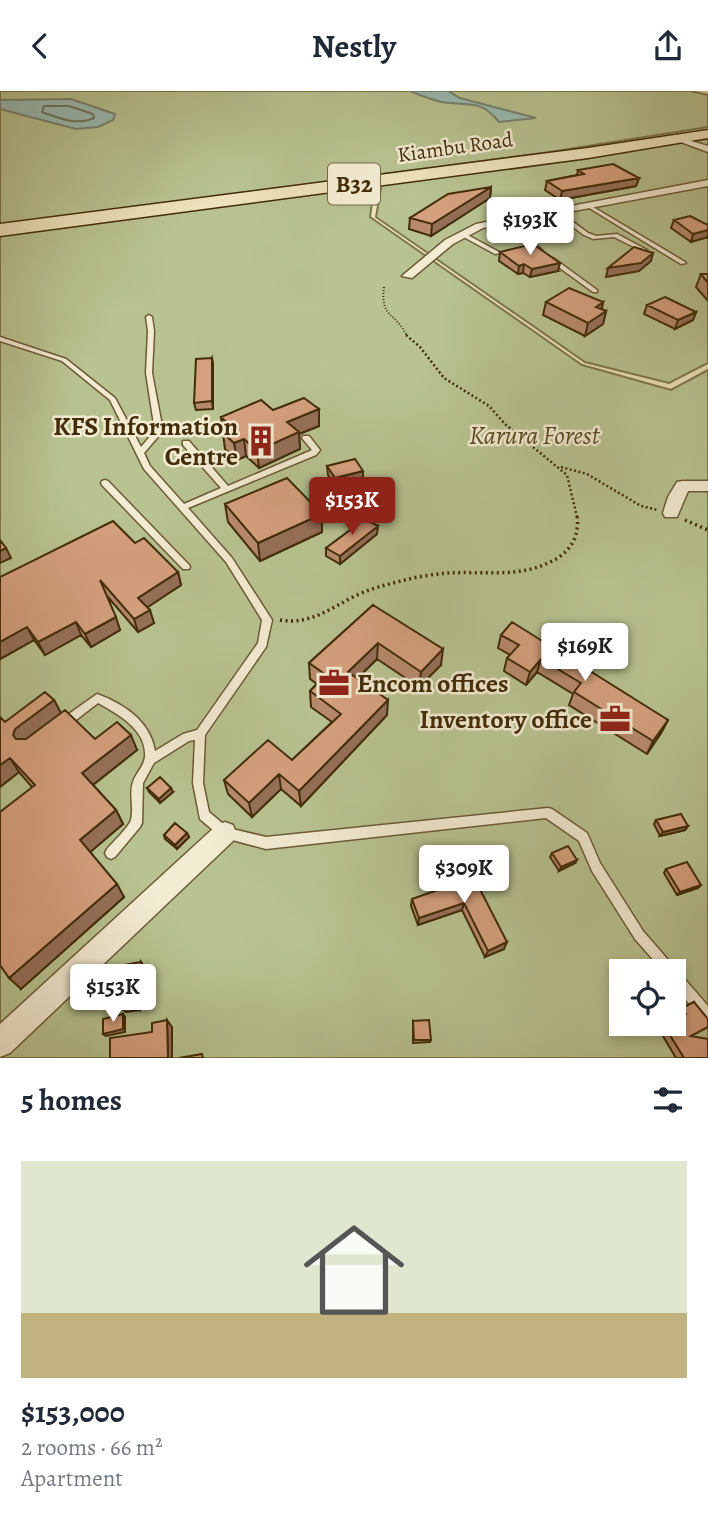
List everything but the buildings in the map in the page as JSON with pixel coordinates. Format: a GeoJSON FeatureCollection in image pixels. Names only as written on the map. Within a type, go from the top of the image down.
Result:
{"type":"FeatureCollection","features":[{"type":"Feature","properties":{"kind":"highway","name":"Kiambu Road"},"geometry":{"type":"LineString","coordinates":[[0,230],[708,134]]}},
{"type":"Feature","properties":{"kind":"street"},"geometry":{"type":"LineString","coordinates":[[681,139],[708,149]]}},
{"type":"Feature","properties":{"kind":"street"},"geometry":{"type":"LineString","coordinates":[[408,277],[462,234],[508,220],[708,183]]}},
{"type":"Feature","properties":{"kind":"street"},"geometry":{"type":"LineString","coordinates":[[671,513],[683,486],[708,486]]}},
{"type":"Feature","properties":{"kind":"street"},"geometry":{"type":"LineString","coordinates":[[0,1043],[225,833]]}},
{"type":"Feature","properties":{"kind":"lane"},"geometry":{"type":"LineString","coordinates":[[588,205],[683,263]]}},
{"type":"Feature","properties":{"kind":"lane"},"geometry":{"type":"LineString","coordinates":[[555,211],[586,235],[595,238],[615,236],[644,250]]}},
{"type":"Feature","properties":{"kind":"lane"},"geometry":{"type":"LineString","coordinates":[[508,220],[542,253],[595,291]]}},
{"type":"Feature","properties":{"kind":"lane"},"geometry":{"type":"LineString","coordinates":[[462,234],[497,253]]}},
{"type":"Feature","properties":{"kind":"lane"},"geometry":{"type":"LineString","coordinates":[[141,453],[159,431],[149,373],[149,317]]}},
{"type":"Feature","properties":{"kind":"lane"},"geometry":{"type":"LineString","coordinates":[[0,339],[64,361],[113,399],[147,467],[229,560],[267,620],[263,644],[200,734],[198,783],[204,815],[225,833],[266,843],[548,813],[583,837],[596,867],[639,935],[660,959]]}},
{"type":"Feature","properties":{"kind":"lane"},"geometry":{"type":"LineString","coordinates":[[184,507],[313,453],[316,450],[306,438]]}},
{"type":"Feature","properties":{"kind":"lane"},"geometry":{"type":"LineString","coordinates":[[186,443],[226,489]]}},
{"type":"Feature","properties":{"kind":"lane"},"geometry":{"type":"LineString","coordinates":[[105,483],[186,567]]}},
{"type":"Feature","properties":{"kind":"lane"},"geometry":{"type":"LineString","coordinates":[[49,735],[97,698],[125,712],[146,734],[151,750],[150,760],[138,783],[136,823],[111,853]]}},
{"type":"Feature","properties":{"kind":"lane"},"geometry":{"type":"LineString","coordinates":[[150,760],[187,737],[200,734]]}},
{"type":"Feature","properties":{"kind":"lane"},"geometry":{"type":"LineString","coordinates":[[686,990],[708,1016]]}},
{"type":"Feature","properties":{"kind":"path"},"geometry":{"type":"LineString","coordinates":[[267,620],[302,622],[365,592],[433,575],[543,566],[564,554],[579,531],[579,518],[568,487],[568,475],[505,424],[489,406],[444,378],[427,354],[407,337],[402,326],[385,310],[382,303],[384,287]]}},
{"type":"Feature","properties":{"kind":"path"},"geometry":{"type":"LineString","coordinates":[[553,463],[568,471],[595,478],[641,506],[671,513],[708,530]]}},
{"type":"Feature","properties":{"kind":"green space"},"geometry":{"type":"Polygon","coordinates":[[[0,91],[691,91],[708,95],[708,127],[550,152],[0,225],[0,91]]]}},
{"type":"Feature","properties":{"kind":"green space"},"geometry":{"type":"Polygon","coordinates":[[[708,139],[708,363],[669,383],[585,362],[376,217],[382,182],[708,139]]]}},
{"type":"Feature","properties":{"kind":"green space","name":"Karura Forest"},"geometry":{"type":"Polygon","coordinates":[[[375,180],[370,217],[582,365],[671,390],[708,370],[708,1058],[0,1058],[0,234],[375,180]]]}},
{"type":"Feature","properties":{"kind":"water"},"geometry":{"type":"Polygon","coordinates":[[[410,91],[448,91],[460,98],[536,118],[499,122],[487,110],[477,105],[429,99],[410,91]]]}},
{"type":"Feature","properties":{"kind":"water"},"geometry":{"type":"Polygon","coordinates":[[[71,99],[115,114],[113,120],[98,127],[76,129],[0,109],[0,100],[71,99]]]}},
{"type":"Feature","properties":{"kind":"place","name":"KFS Information Centre"},"geometry":{"type":"Point","coordinates":[261,441]}},
{"type":"Feature","properties":{"kind":"place","name":"Encom offices"},"geometry":{"type":"Point","coordinates":[334,683]}},
{"type":"Feature","properties":{"kind":"place","name":"Inventory office"},"geometry":{"type":"Point","coordinates":[615,719]}}]}
